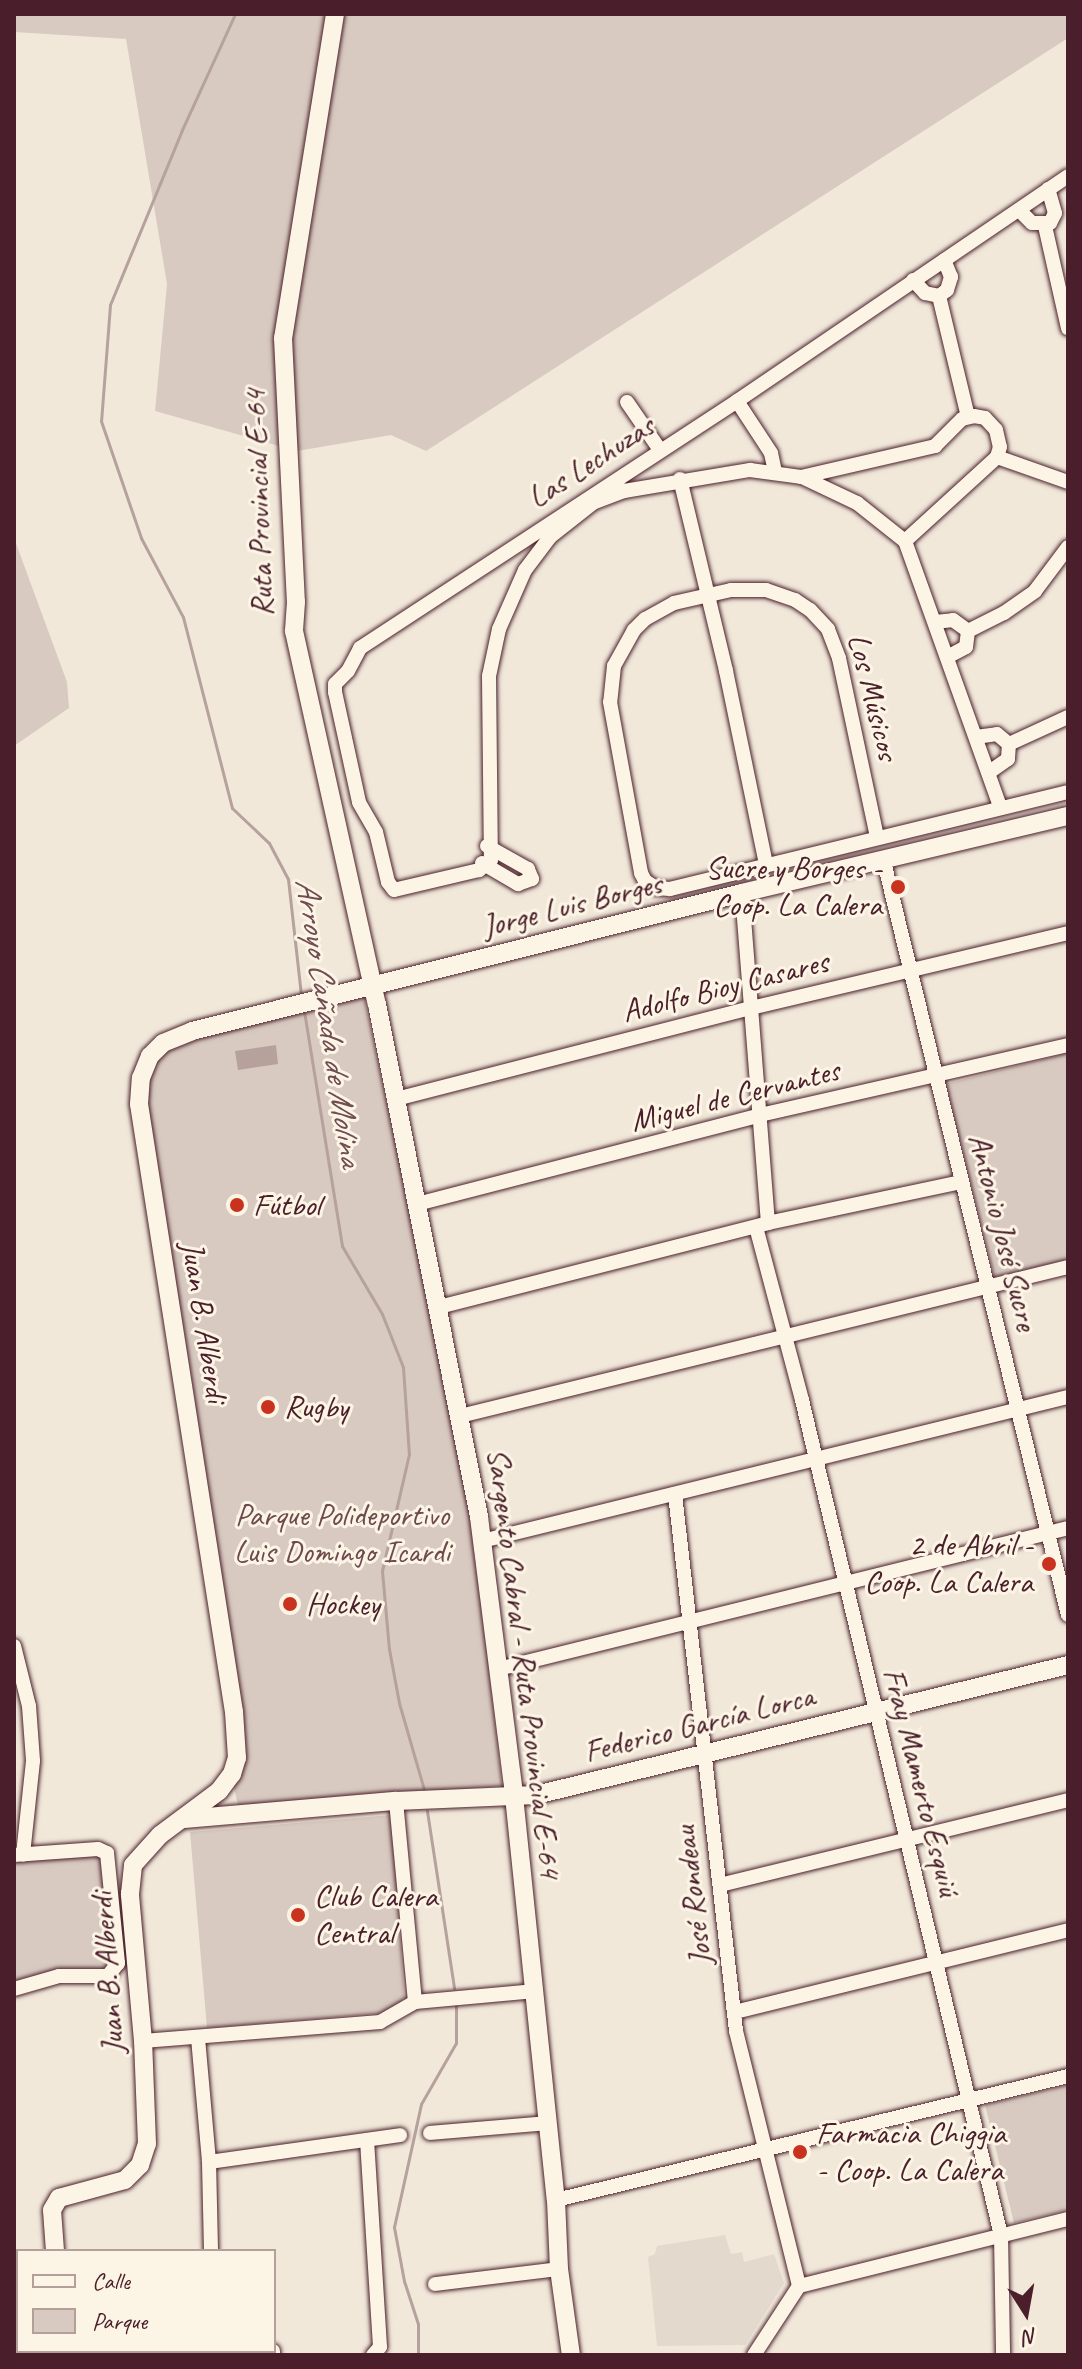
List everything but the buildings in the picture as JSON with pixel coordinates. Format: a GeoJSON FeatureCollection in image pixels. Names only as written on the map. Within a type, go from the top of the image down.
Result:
{"type":"FeatureCollection","features":[{"type":"Feature","properties":{"kind":"street","name":"Ruta Provincial E-64"},"geometry":{"type":"LineString","coordinates":[[335,14],[284,318],[283,356],[296,602],[294,631],[371,985]]}},
{"type":"Feature","properties":{"kind":"street","name":"Las Lechuzas"},"geometry":{"type":"LineString","coordinates":[[483,863],[391,886],[379,839],[359,802],[335,684],[348,671],[360,648],[505,552],[564,519],[610,482],[737,401],[1068,176]]}},
{"type":"Feature","properties":{"kind":"street"},"geometry":{"type":"LineString","coordinates":[[1045,226],[1055,213],[1048,189]]}},
{"type":"Feature","properties":{"kind":"street"},"geometry":{"type":"LineString","coordinates":[[1019,210],[1032,223],[1045,226]]}},
{"type":"Feature","properties":{"kind":"street"},"geometry":{"type":"LineString","coordinates":[[1045,226],[1068,328]]}},
{"type":"Feature","properties":{"kind":"street"},"geometry":{"type":"LineString","coordinates":[[939,296],[950,285],[951,277],[944,260]]}},
{"type":"Feature","properties":{"kind":"street"},"geometry":{"type":"LineString","coordinates":[[913,280],[925,293],[939,296]]}},
{"type":"Feature","properties":{"kind":"street"},"geometry":{"type":"LineString","coordinates":[[939,296],[968,417]]}},
{"type":"Feature","properties":{"kind":"street"},"geometry":{"type":"LineString","coordinates":[[737,401],[771,453],[775,472]]}},
{"type":"Feature","properties":{"kind":"street"},"geometry":{"type":"LineString","coordinates":[[627,402],[660,450]]}},
{"type":"Feature","properties":{"kind":"street"},"geometry":{"type":"LineString","coordinates":[[801,477],[935,446],[968,417],[979,416],[990,421],[999,452]]}},
{"type":"Feature","properties":{"kind":"street"},"geometry":{"type":"LineString","coordinates":[[999,452],[1068,475]]}},
{"type":"Feature","properties":{"kind":"street"},"geometry":{"type":"LineString","coordinates":[[999,452],[1068,482]]}},
{"type":"Feature","properties":{"kind":"street"},"geometry":{"type":"LineString","coordinates":[[905,541],[999,452]]}},
{"type":"Feature","properties":{"kind":"street"},"geometry":{"type":"LineString","coordinates":[[832,490],[830,478],[838,468]]}},
{"type":"Feature","properties":{"kind":"street"},"geometry":{"type":"LineString","coordinates":[[488,846],[528,869],[532,879],[518,884],[483,863],[488,846],[489,676],[499,629],[521,568],[564,519],[603,497],[680,479],[750,470],[801,477],[832,490],[875,514],[905,541],[1000,807]]}},
{"type":"Feature","properties":{"kind":"street"},"geometry":{"type":"LineString","coordinates":[[680,479],[766,864],[1068,792]]}},
{"type":"Feature","properties":{"kind":"street"},"geometry":{"type":"LineString","coordinates":[[610,482],[624,491]]}},
{"type":"Feature","properties":{"kind":"street"},"geometry":{"type":"LineString","coordinates":[[968,631],[1004,613],[1035,591],[1068,547]]}},
{"type":"Feature","properties":{"kind":"street"},"geometry":{"type":"LineString","coordinates":[[505,552],[521,568]]}},
{"type":"Feature","properties":{"kind":"street","name":"Los Músicos"},"geometry":{"type":"LineString","coordinates":[[766,864],[670,889],[656,888],[645,881],[641,873],[612,714],[611,679],[625,641],[645,619],[674,603],[706,594],[766,590],[795,600],[828,629],[839,658],[877,837]]}},
{"type":"Feature","properties":{"kind":"street"},"geometry":{"type":"LineString","coordinates":[[935,622],[953,620],[968,631]]}},
{"type":"Feature","properties":{"kind":"street"},"geometry":{"type":"LineString","coordinates":[[947,657],[966,647],[968,631]]}},
{"type":"Feature","properties":{"kind":"street"},"geometry":{"type":"LineString","coordinates":[[1009,744],[1068,717]]}},
{"type":"Feature","properties":{"kind":"street"},"geometry":{"type":"LineString","coordinates":[[976,737],[997,734],[1009,744]]}},
{"type":"Feature","properties":{"kind":"street"},"geometry":{"type":"LineString","coordinates":[[988,773],[1008,759],[1009,744]]}},
{"type":"Feature","properties":{"kind":"street","name":"Jorge Luis Borges"},"geometry":{"type":"LineString","coordinates":[[147,1062],[156,1049],[175,1036],[742,893],[884,862],[1068,816]]}},
{"type":"Feature","properties":{"kind":"street","name":"Antonio José Sucre"},"geometry":{"type":"LineString","coordinates":[[884,862],[1068,1615]]}},
{"type":"Feature","properties":{"kind":"street","name":"Fray Mamerto Esquiú"},"geometry":{"type":"LineString","coordinates":[[742,893],[760,1115],[762,1225],[782,1335],[816,1460],[1001,2235],[1003,2355]]}},
{"type":"Feature","properties":{"kind":"street","name":"Adolfo Bioy Casares"},"geometry":{"type":"LineString","coordinates":[[396,1099],[751,1008],[910,973],[1068,933]]}},
{"type":"Feature","properties":{"kind":"street","name":"Sargento Cabral - Ruta Provincial E-64"},"geometry":{"type":"LineString","coordinates":[[371,985],[439,1307],[482,1541],[514,1796],[556,2200],[559,2269],[571,2355]]}},
{"type":"Feature","properties":{"kind":"street","name":"Miguel de Cervantes"},"geometry":{"type":"LineString","coordinates":[[417,1204],[760,1115],[1068,1045]]}},
{"type":"Feature","properties":{"kind":"street","name":"Juan B. Alberdi"},"geometry":{"type":"LineString","coordinates":[[55,2249],[52,2210],[59,2198],[125,2180],[144,2155],[148,2131],[131,1873],[142,1852],[219,1791],[232,1774],[238,1751],[139,1104],[139,1088],[147,1062]]}},
{"type":"Feature","properties":{"kind":"street"},"geometry":{"type":"LineString","coordinates":[[439,1307],[762,1225],[961,1182]]}},
{"type":"Feature","properties":{"kind":"street"},"geometry":{"type":"LineString","coordinates":[[460,1416],[1068,1267]]}},
{"type":"Feature","properties":{"kind":"street"},"geometry":{"type":"LineString","coordinates":[[482,1541],[1068,1397]]}},
{"type":"Feature","properties":{"kind":"street","name":"José Rondeau"},"geometry":{"type":"LineString","coordinates":[[675,1494],[738,2039],[799,2286]]}},
{"type":"Feature","properties":{"kind":"street"},"geometry":{"type":"LineString","coordinates":[[498,1669],[1068,1528]]}},
{"type":"Feature","properties":{"kind":"street"},"geometry":{"type":"LineString","coordinates":[[14,1646],[29,1706],[33,1761],[31,1808],[19,1854],[98,1849],[107,1853],[118,1963],[108,1976],[59,1976],[14,1989]]}},
{"type":"Feature","properties":{"kind":"street","name":"Federico García Lorca"},"geometry":{"type":"LineString","coordinates":[[183,1819],[396,1801],[536,1795],[1068,1665]]}},
{"type":"Feature","properties":{"kind":"street"},"geometry":{"type":"LineString","coordinates":[[232,1774],[228,1797],[233,1808],[244,1814]]}},
{"type":"Feature","properties":{"kind":"street"},"geometry":{"type":"LineString","coordinates":[[720,1885],[1068,1800]]}},
{"type":"Feature","properties":{"kind":"street"},"geometry":{"type":"LineString","coordinates":[[396,1801],[415,2002]]}},
{"type":"Feature","properties":{"kind":"street"},"geometry":{"type":"LineString","coordinates":[[735,2012],[1068,1930]]}},
{"type":"Feature","properties":{"kind":"street"},"geometry":{"type":"LineString","coordinates":[[143,2041],[380,2022],[415,2002],[535,1991]]}},
{"type":"Feature","properties":{"kind":"street"},"geometry":{"type":"LineString","coordinates":[[198,2038],[209,2162],[211,2249]]}},
{"type":"Feature","properties":{"kind":"street"},"geometry":{"type":"LineString","coordinates":[[556,2200],[1068,2076]]}},
{"type":"Feature","properties":{"kind":"street"},"geometry":{"type":"LineString","coordinates":[[430,2133],[548,2123]]}},
{"type":"Feature","properties":{"kind":"street"},"geometry":{"type":"LineString","coordinates":[[209,2162],[400,2135]]}},
{"type":"Feature","properties":{"kind":"street"},"geometry":{"type":"LineString","coordinates":[[367,2140],[380,2347],[373,2355]]}},
{"type":"Feature","properties":{"kind":"street"},"geometry":{"type":"LineString","coordinates":[[754,2355],[799,2286],[1068,2219]]}},
{"type":"Feature","properties":{"kind":"street"},"geometry":{"type":"LineString","coordinates":[[435,2284],[559,2269]]}},
{"type":"Feature","properties":{"kind":"shaded area"},"geometry":{"type":"Polygon","coordinates":[[[276,1045],[278,1064],[238,1070],[235,1051],[276,1045]]]}},
{"type":"Feature","properties":{"kind":"shaded area"},"geometry":{"type":"Polygon","coordinates":[[[725,2235],[731,2254],[742,2252],[744,2262],[774,2254],[784,2283],[745,2345],[657,2346],[648,2257],[655,2254],[657,2246],[725,2235]]]}},
{"type":"Feature","properties":{"kind":"green space"},"geometry":{"type":"Polygon","coordinates":[[[14,14],[1068,14],[1068,38],[426,451],[391,435],[297,451],[155,411],[167,284],[126,39],[14,32],[14,14]]]}},
{"type":"Feature","properties":{"kind":"green space"},"geometry":{"type":"Polygon","coordinates":[[[14,538],[67,682],[69,708],[14,746],[14,538]]]}},
{"type":"Feature","properties":{"kind":"green space","name":"Parque Polideportivo Luis Domingo Icardi"},"geometry":{"type":"Polygon","coordinates":[[[364,997],[440,1354],[474,1537],[502,1786],[238,1806],[234,1786],[245,1757],[245,1742],[144,1103],[147,1072],[167,1045],[364,997]]]}},
{"type":"Feature","properties":{"kind":"green space"},"geometry":{"type":"Polygon","coordinates":[[[1068,1053],[1068,1259],[995,1278],[946,1084],[1068,1053]]]}},
{"type":"Feature","properties":{"kind":"green space","name":"Club Calera Central"},"geometry":{"type":"Polygon","coordinates":[[[392,1815],[404,1998],[393,2012],[207,2028],[190,1832],[392,1815]]]}},
{"type":"Feature","properties":{"kind":"green space"},"geometry":{"type":"Polygon","coordinates":[[[100,1855],[112,1965],[107,1970],[14,1984],[14,1861],[100,1855]]]}},
{"type":"Feature","properties":{"kind":"green space"},"geometry":{"type":"Polygon","coordinates":[[[1068,2085],[1068,2210],[1014,2223],[985,2105],[1068,2085]]]}},
{"type":"Feature","properties":{"kind":"waterway","name":"Arroyo Cañada de Molina"},"geometry":{"type":"LineString","coordinates":[[235,14],[182,130],[110,305],[101,421],[141,538],[183,617],[232,808],[269,843],[288,879],[301,995]]}},
{"type":"Feature","properties":{"kind":"waterway","name":"Arroyo Cañada de Molina"},"geometry":{"type":"LineString","coordinates":[[304,1011],[342,1246],[382,1314],[403,1367],[409,1454],[382,1571],[389,1649],[399,1703],[425,1793]]}},
{"type":"Feature","properties":{"kind":"waterway","name":"Arroyo Cañada de Molina"},"geometry":{"type":"LineString","coordinates":[[427,1811],[454,1988]]}},
{"type":"Feature","properties":{"kind":"waterway","name":"Arroyo Cañada de Molina"},"geometry":{"type":"LineString","coordinates":[[418,2355],[418,2324],[404,2281],[394,2227],[421,2104],[456,2043],[456,2005]]}},
{"type":"Feature","properties":{"kind":"place","name":"Sucre y Borges - Coop. La Calera"},"geometry":{"type":"Point","coordinates":[898,887]}},
{"type":"Feature","properties":{"kind":"place","name":"Fútbol"},"geometry":{"type":"Point","coordinates":[237,1205]}},
{"type":"Feature","properties":{"kind":"place","name":"Rugby"},"geometry":{"type":"Point","coordinates":[268,1407]}},
{"type":"Feature","properties":{"kind":"place","name":"2 de Abril - Coop. La Calera"},"geometry":{"type":"Point","coordinates":[1049,1564]}},
{"type":"Feature","properties":{"kind":"place","name":"Hockey"},"geometry":{"type":"Point","coordinates":[290,1604]}},
{"type":"Feature","properties":{"kind":"place","name":"Club Calera Central"},"geometry":{"type":"Point","coordinates":[298,1915]}},
{"type":"Feature","properties":{"kind":"place","name":"Farmacia Chiggia - Coop. La Calera"},"geometry":{"type":"Point","coordinates":[800,2152]}}]}
